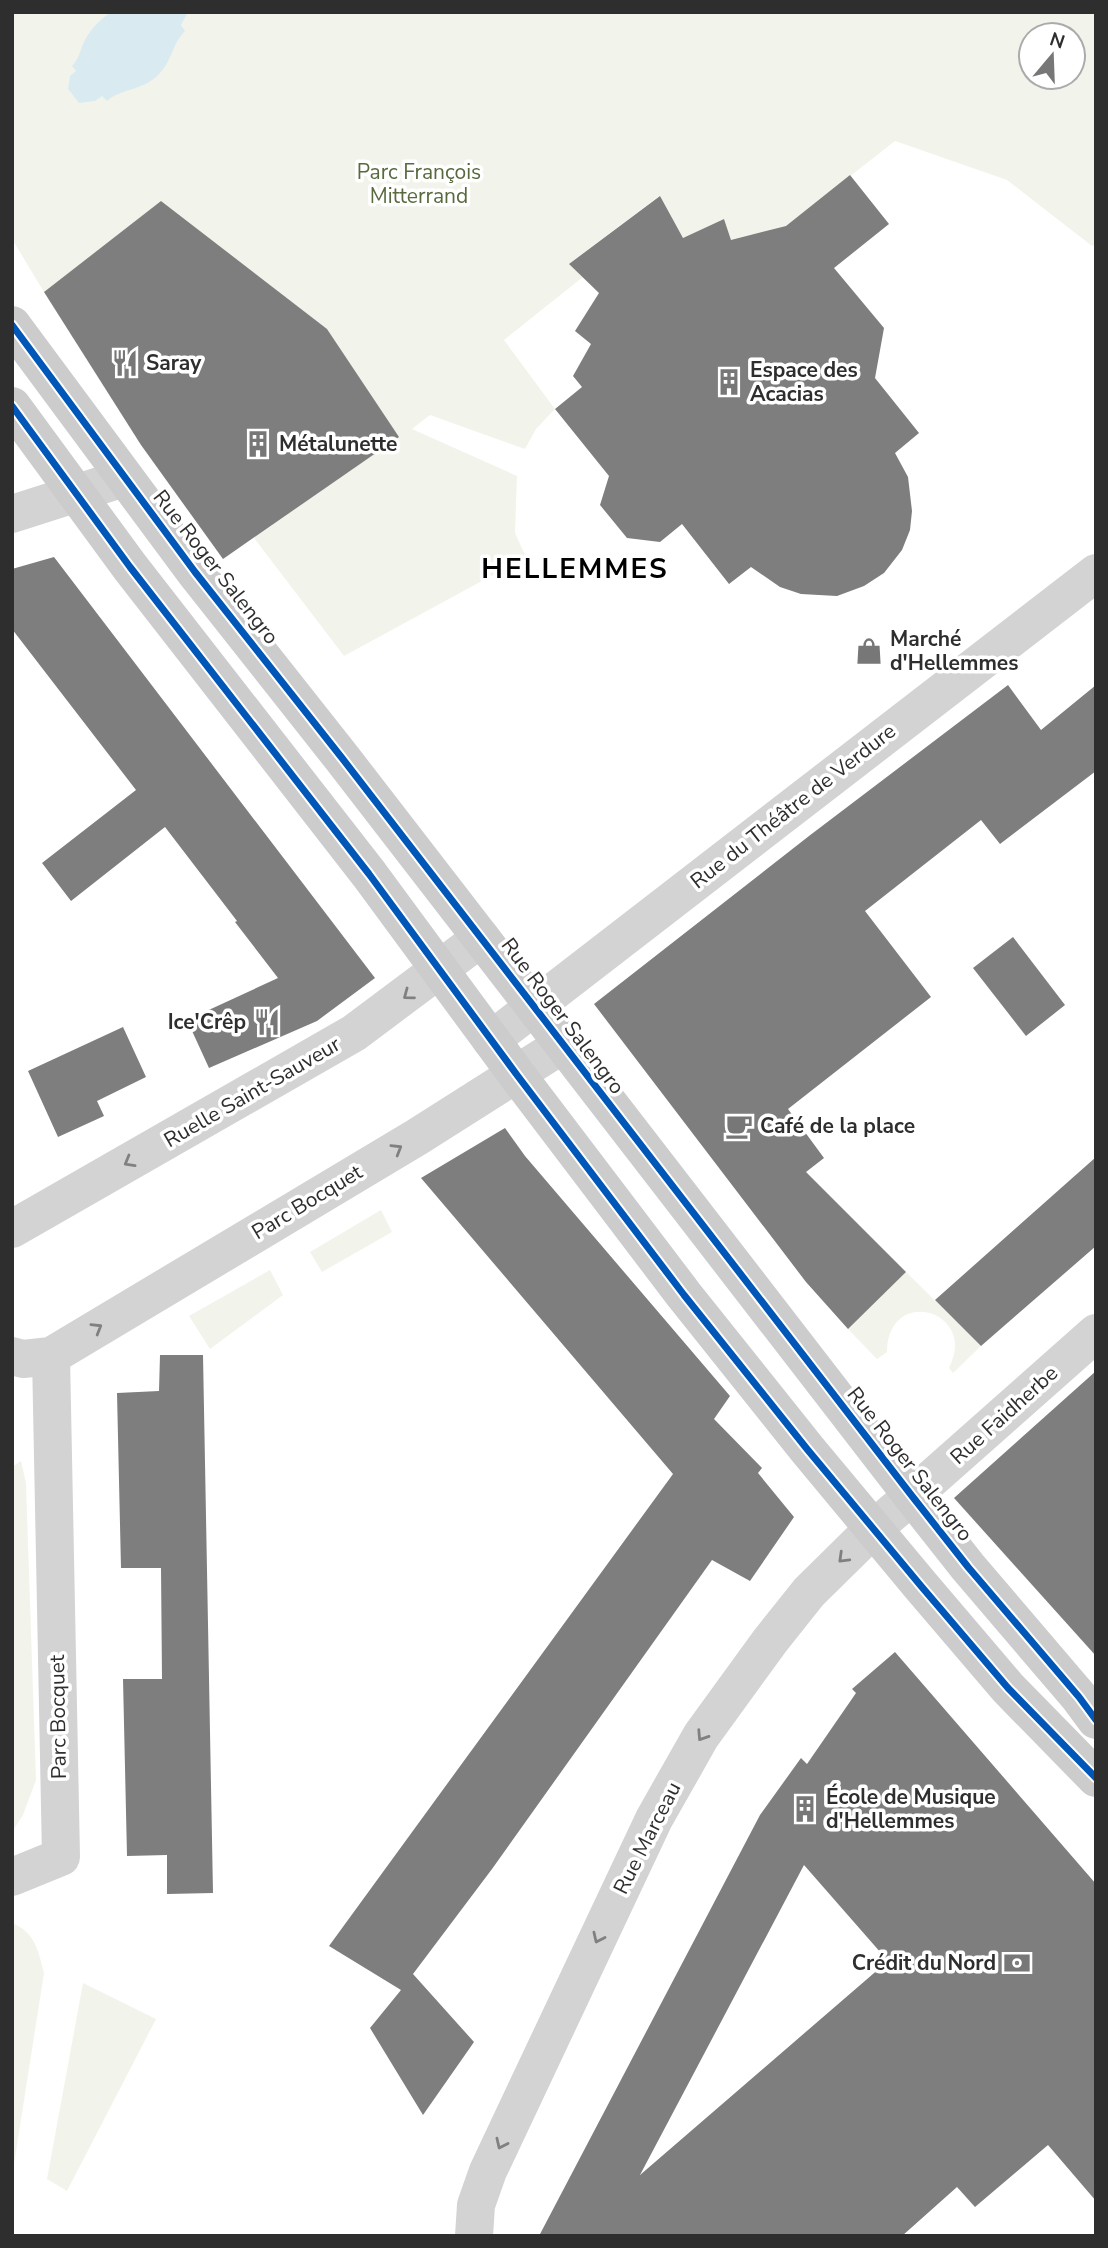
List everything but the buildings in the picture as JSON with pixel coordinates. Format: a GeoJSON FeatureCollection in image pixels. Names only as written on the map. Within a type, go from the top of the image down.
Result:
{"type":"FeatureCollection","features":[{"type":"Feature","properties":{"kind":"main road","name":"Rue Roger Salengro"},"geometry":{"type":"LineString","coordinates":[[12,324],[195,572],[334,747],[912,1496],[1096,1720]]}},
{"type":"Feature","properties":{"kind":"main road"},"geometry":{"type":"LineString","coordinates":[[12,406],[216,680],[369,874],[684,1295],[873,1530],[1008,1688],[1096,1777]]}},
{"type":"Feature","properties":{"kind":"street"},"geometry":{"type":"LineString","coordinates":[[12,514],[124,478]]}},
{"type":"Feature","properties":{"kind":"street","name":"Rue du Théâtre de Verdure"},"geometry":{"type":"LineString","coordinates":[[491,1040],[1096,573]]}},
{"type":"Feature","properties":{"kind":"street","name":"Ruelle Saint-Sauveur"},"geometry":{"type":"LineString","coordinates":[[12,1229],[354,1033],[481,938]]}},
{"type":"Feature","properties":{"kind":"street","name":"Parc Bocquet"},"geometry":{"type":"LineString","coordinates":[[12,1356],[23,1359],[51,1356],[517,1075],[562,1045]]}},
{"type":"Feature","properties":{"kind":"street","name":"Rue Faidherbe"},"geometry":{"type":"LineString","coordinates":[[912,1496],[1096,1333]]}},
{"type":"Feature","properties":{"kind":"street","name":"Parc Bocquet"},"geometry":{"type":"LineString","coordinates":[[12,1877],[61,1857],[51,1356]]}},
{"type":"Feature","properties":{"kind":"street","name":"Rue Marceau"},"geometry":{"type":"LineString","coordinates":[[474,2236],[476,2205],[488,2171],[654,1819],[684,1764],[770,1640],[809,1592],[912,1496]]}},
{"type":"Feature","properties":{"kind":"green space","name":"Parc François Mitterrand"},"geometry":{"type":"Polygon","coordinates":[[[12,12],[1096,12],[1096,244],[1092,246],[1007,180],[895,141],[761,246],[731,240],[724,219],[683,238],[659,196],[570,263],[583,277],[504,340],[555,409],[536,429],[525,449],[430,415],[412,429],[517,476],[515,533],[526,557],[344,656],[254,538],[314,496],[257,277],[161,201],[44,292],[12,239],[12,12]]]}},
{"type":"Feature","properties":{"kind":"green space"},"geometry":{"type":"Polygon","coordinates":[[[381,1210],[392,1232],[322,1272],[310,1252],[381,1210]]]}},
{"type":"Feature","properties":{"kind":"green space"},"geometry":{"type":"Polygon","coordinates":[[[270,1270],[283,1295],[210,1349],[189,1316],[270,1270]]]}},
{"type":"Feature","properties":{"kind":"green space"},"geometry":{"type":"Polygon","coordinates":[[[906,1272],[981,1346],[953,1373],[949,1368],[955,1348],[952,1332],[943,1320],[930,1313],[915,1312],[901,1318],[891,1331],[887,1352],[877,1359],[848,1329],[906,1272]]]}},
{"type":"Feature","properties":{"kind":"green space"},"geometry":{"type":"Polygon","coordinates":[[[21,1461],[26,1483],[36,1780],[23,1815],[12,1832],[12,1467],[21,1461]]]}},
{"type":"Feature","properties":{"kind":"green space"},"geometry":{"type":"Polygon","coordinates":[[[12,1923],[31,1937],[44,1973],[12,2177],[12,1923]]]}},
{"type":"Feature","properties":{"kind":"green space"},"geometry":{"type":"Polygon","coordinates":[[[83,1983],[156,2019],[67,2191],[47,2179],[83,1983]]]}},
{"type":"Feature","properties":{"kind":"shaded area"},"geometry":{"type":"Polygon","coordinates":[[[111,12],[188,12],[181,25],[185,31],[156,77],[107,101],[102,96],[95,101],[79,103],[68,89],[70,76],[76,71],[72,66],[91,31],[111,12]]]}},
{"type":"Feature","properties":{"kind":"cycle path"},"geometry":{"type":"LineString","coordinates":[[12,325],[195,572],[342,758],[912,1496],[1096,1720]]}},
{"type":"Feature","properties":{"kind":"cycle path"},"geometry":{"type":"LineString","coordinates":[[12,406],[130,567],[369,874],[684,1295],[807,1449],[1008,1688],[1096,1778]]}},
{"type":"Feature","properties":{"kind":"place","name":"Saray"},"geometry":{"type":"Point","coordinates":[125,363]}},
{"type":"Feature","properties":{"kind":"place","name":"Espace des Acacias"},"geometry":{"type":"Point","coordinates":[729,382]}},
{"type":"Feature","properties":{"kind":"place","name":"Métalunette"},"geometry":{"type":"Point","coordinates":[258,444]}},
{"type":"Feature","properties":{"kind":"place","name":"Marché d'Hellemmes"},"geometry":{"type":"Point","coordinates":[869,651]}},
{"type":"Feature","properties":{"kind":"place","name":"Ice'Crêp"},"geometry":{"type":"Point","coordinates":[267,1022]}},
{"type":"Feature","properties":{"kind":"place","name":"Café de la place"},"geometry":{"type":"Point","coordinates":[739,1126]}},
{"type":"Feature","properties":{"kind":"place","name":"École de Musique d'Hellemmes"},"geometry":{"type":"Point","coordinates":[805,1809]}},
{"type":"Feature","properties":{"kind":"place","name":"Crédit du Nord"},"geometry":{"type":"Point","coordinates":[1017,1963]}},
{"type":"Feature","properties":{"kind":"district","name":"HELLEMMES"},"geometry":{"type":"Point","coordinates":[575,569]}}]}
